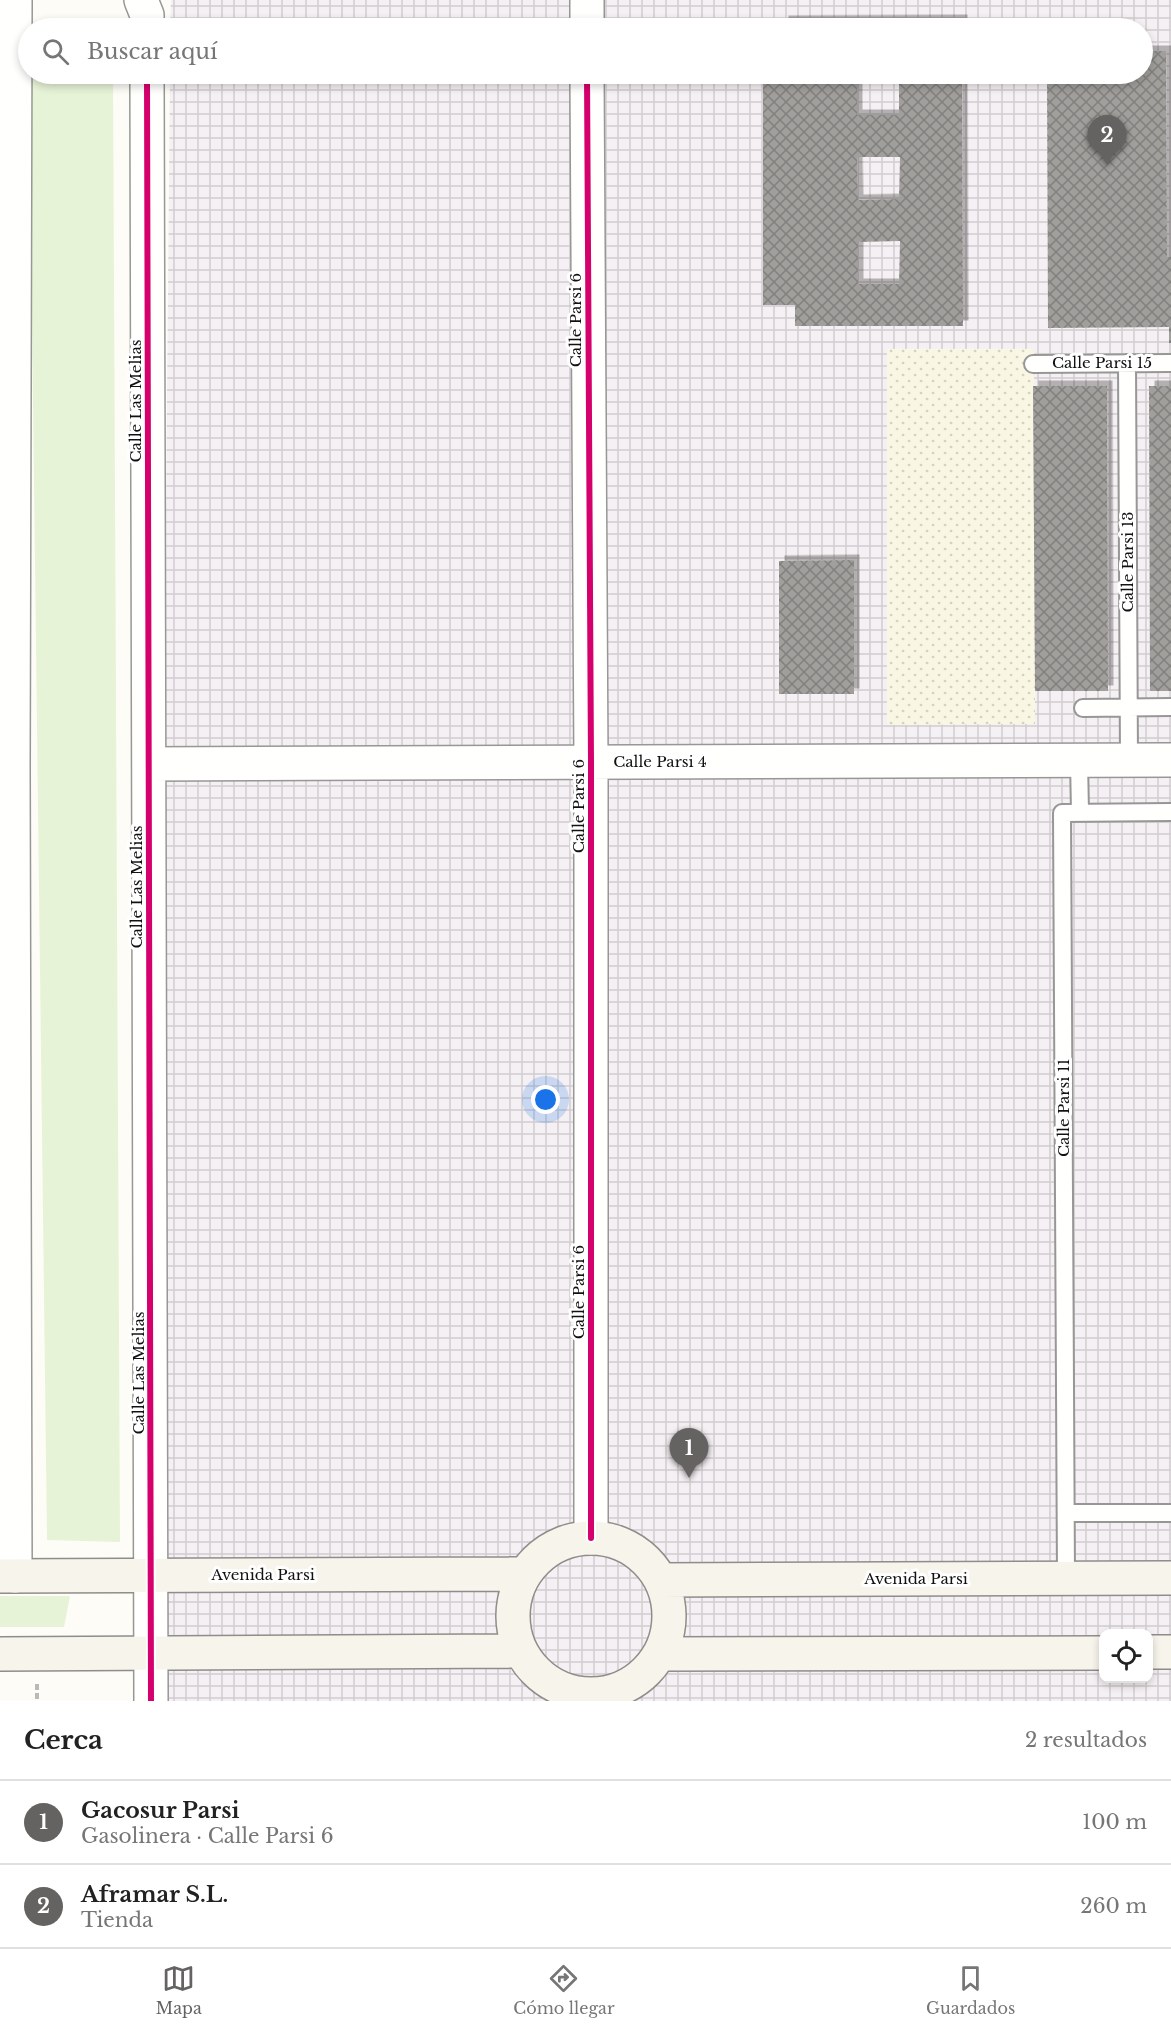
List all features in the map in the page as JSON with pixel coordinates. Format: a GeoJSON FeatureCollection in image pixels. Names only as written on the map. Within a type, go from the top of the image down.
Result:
{"type":"FeatureCollection","features":[{"type":"Feature","properties":{"kind":"street"},"geometry":{"type":"LineString","coordinates":[[7,1576],[6,768],[15,0]]}},
{"type":"Feature","properties":{"kind":"street"},"geometry":{"type":"LineString","coordinates":[[141,0],[147,18]]}},
{"type":"Feature","properties":{"kind":"street"},"geometry":{"type":"LineString","coordinates":[[587,0],[587,18]]}},
{"type":"Feature","properties":{"kind":"street","name":"Calle Las Melias"},"geometry":{"type":"LineString","coordinates":[[147,84],[151,1701]]}},
{"type":"Feature","properties":{"kind":"street","name":"Calle Parsi 6"},"geometry":{"type":"LineString","coordinates":[[587,84],[591,762],[591,1538]]}},
{"type":"Feature","properties":{"kind":"street","name":"Calle Parsi 4"},"geometry":{"type":"LineString","coordinates":[[149,764],[1171,760]]}},
{"type":"Feature","properties":{"kind":"street"},"geometry":{"type":"LineString","coordinates":[[591,1538],[612,1540],[632,1549],[649,1562],[661,1580],[669,1604],[669,1629],[660,1654],[647,1672],[630,1685],[587,1698],[548,1682],[532,1668],[520,1651],[513,1625],[515,1599],[525,1574],[543,1554],[550,1550],[565,1542],[591,1538]]}},
{"type":"Feature","properties":{"kind":"street","name":"Avenida Parsi"},"geometry":{"type":"LineString","coordinates":[[7,1576],[525,1574]]}},
{"type":"Feature","properties":{"kind":"street","name":"Avenida Parsi"},"geometry":{"type":"LineString","coordinates":[[661,1580],[1171,1578]]}},
{"type":"Feature","properties":{"kind":"street"},"geometry":{"type":"LineString","coordinates":[[0,1654],[520,1651]]}},
{"type":"Feature","properties":{"kind":"street"},"geometry":{"type":"LineString","coordinates":[[1153,1652],[1171,1652]]}},
{"type":"Feature","properties":{"kind":"street"},"geometry":{"type":"LineString","coordinates":[[660,1654],[1099,1653]]}},
{"type":"Feature","properties":{"kind":"lane","name":"Calle Parsi 15"},"geometry":{"type":"LineString","coordinates":[[1033,363],[1171,363]]}},
{"type":"Feature","properties":{"kind":"lane","name":"Calle Parsi 13"},"geometry":{"type":"LineString","coordinates":[[1127,363],[1129,760]]}},
{"type":"Feature","properties":{"kind":"lane"},"geometry":{"type":"LineString","coordinates":[[1083,708],[1171,707]]}},
{"type":"Feature","properties":{"kind":"lane"},"geometry":{"type":"LineString","coordinates":[[1079,761],[1080,812],[1171,812]]}},
{"type":"Feature","properties":{"kind":"lane","name":"Calle Parsi 11"},"geometry":{"type":"LineString","coordinates":[[1066,1578],[1062,813],[1080,812]]}},
{"type":"Feature","properties":{"kind":"lane"},"geometry":{"type":"LineString","coordinates":[[1066,1513],[1171,1513]]}},
{"type":"Feature","properties":{"kind":"shaded area"},"geometry":{"type":"Polygon","coordinates":[[[171,0],[1171,0],[1171,1701],[155,1701],[170,84],[1153,84],[1153,18],[170,18],[171,0]]]}},
{"type":"Feature","properties":{"kind":"shaded area"},"geometry":{"type":"Polygon","coordinates":[[[887,349],[1034,349],[1035,724],[887,725],[887,349]]]}},
{"type":"Feature","properties":{"kind":"green space"},"geometry":{"type":"Polygon","coordinates":[[[29,84],[113,84],[120,1542],[47,1540],[29,84]]]}},
{"type":"Feature","properties":{"kind":"green space"},"geometry":{"type":"Polygon","coordinates":[[[0,1596],[70,1596],[64,1627],[0,1627],[0,1596]]]}},
{"type":"Feature","properties":{"kind":"building"},"geometry":{"type":"Polygon","coordinates":[[[1153,51],[1166,51],[1167,257],[1171,257],[1171,343],[1169,343],[1169,327],[1048,328],[1047,84],[1153,84],[1153,51]]]}},
{"type":"Feature","properties":{"kind":"building"},"geometry":{"type":"Polygon","coordinates":[[[763,84],[857,84],[857,115],[899,115],[899,84],[962,84],[963,326],[795,326],[795,305],[763,305],[763,84]],[[857,157],[858,200],[899,199],[900,157],[857,157]],[[900,241],[858,242],[858,284],[899,284],[900,241]]]}},
{"type":"Feature","properties":{"kind":"building"},"geometry":{"type":"Polygon","coordinates":[[[1033,386],[1107,386],[1108,691],[1035,691],[1033,386]]]}},
{"type":"Feature","properties":{"kind":"building"},"geometry":{"type":"Polygon","coordinates":[[[1149,386],[1171,386],[1171,691],[1150,691],[1149,386]]]}},
{"type":"Feature","properties":{"kind":"building"},"geometry":{"type":"Polygon","coordinates":[[[854,560],[854,694],[779,694],[779,561],[854,560]]]}},
{"type":"Feature","properties":{"kind":"cycle path"},"geometry":{"type":"LineString","coordinates":[[147,84],[151,1701]]}},
{"type":"Feature","properties":{"kind":"cycle path"},"geometry":{"type":"LineString","coordinates":[[587,84],[591,762],[591,1538]]}},
{"type":"Feature","properties":{"kind":"place","name":"Aframar S.L."},"geometry":{"type":"Point","coordinates":[1107,165]}},
{"type":"Feature","properties":{"kind":"place","name":"Gacosur Parsi"},"geometry":{"type":"Point","coordinates":[689,1478]}}]}
